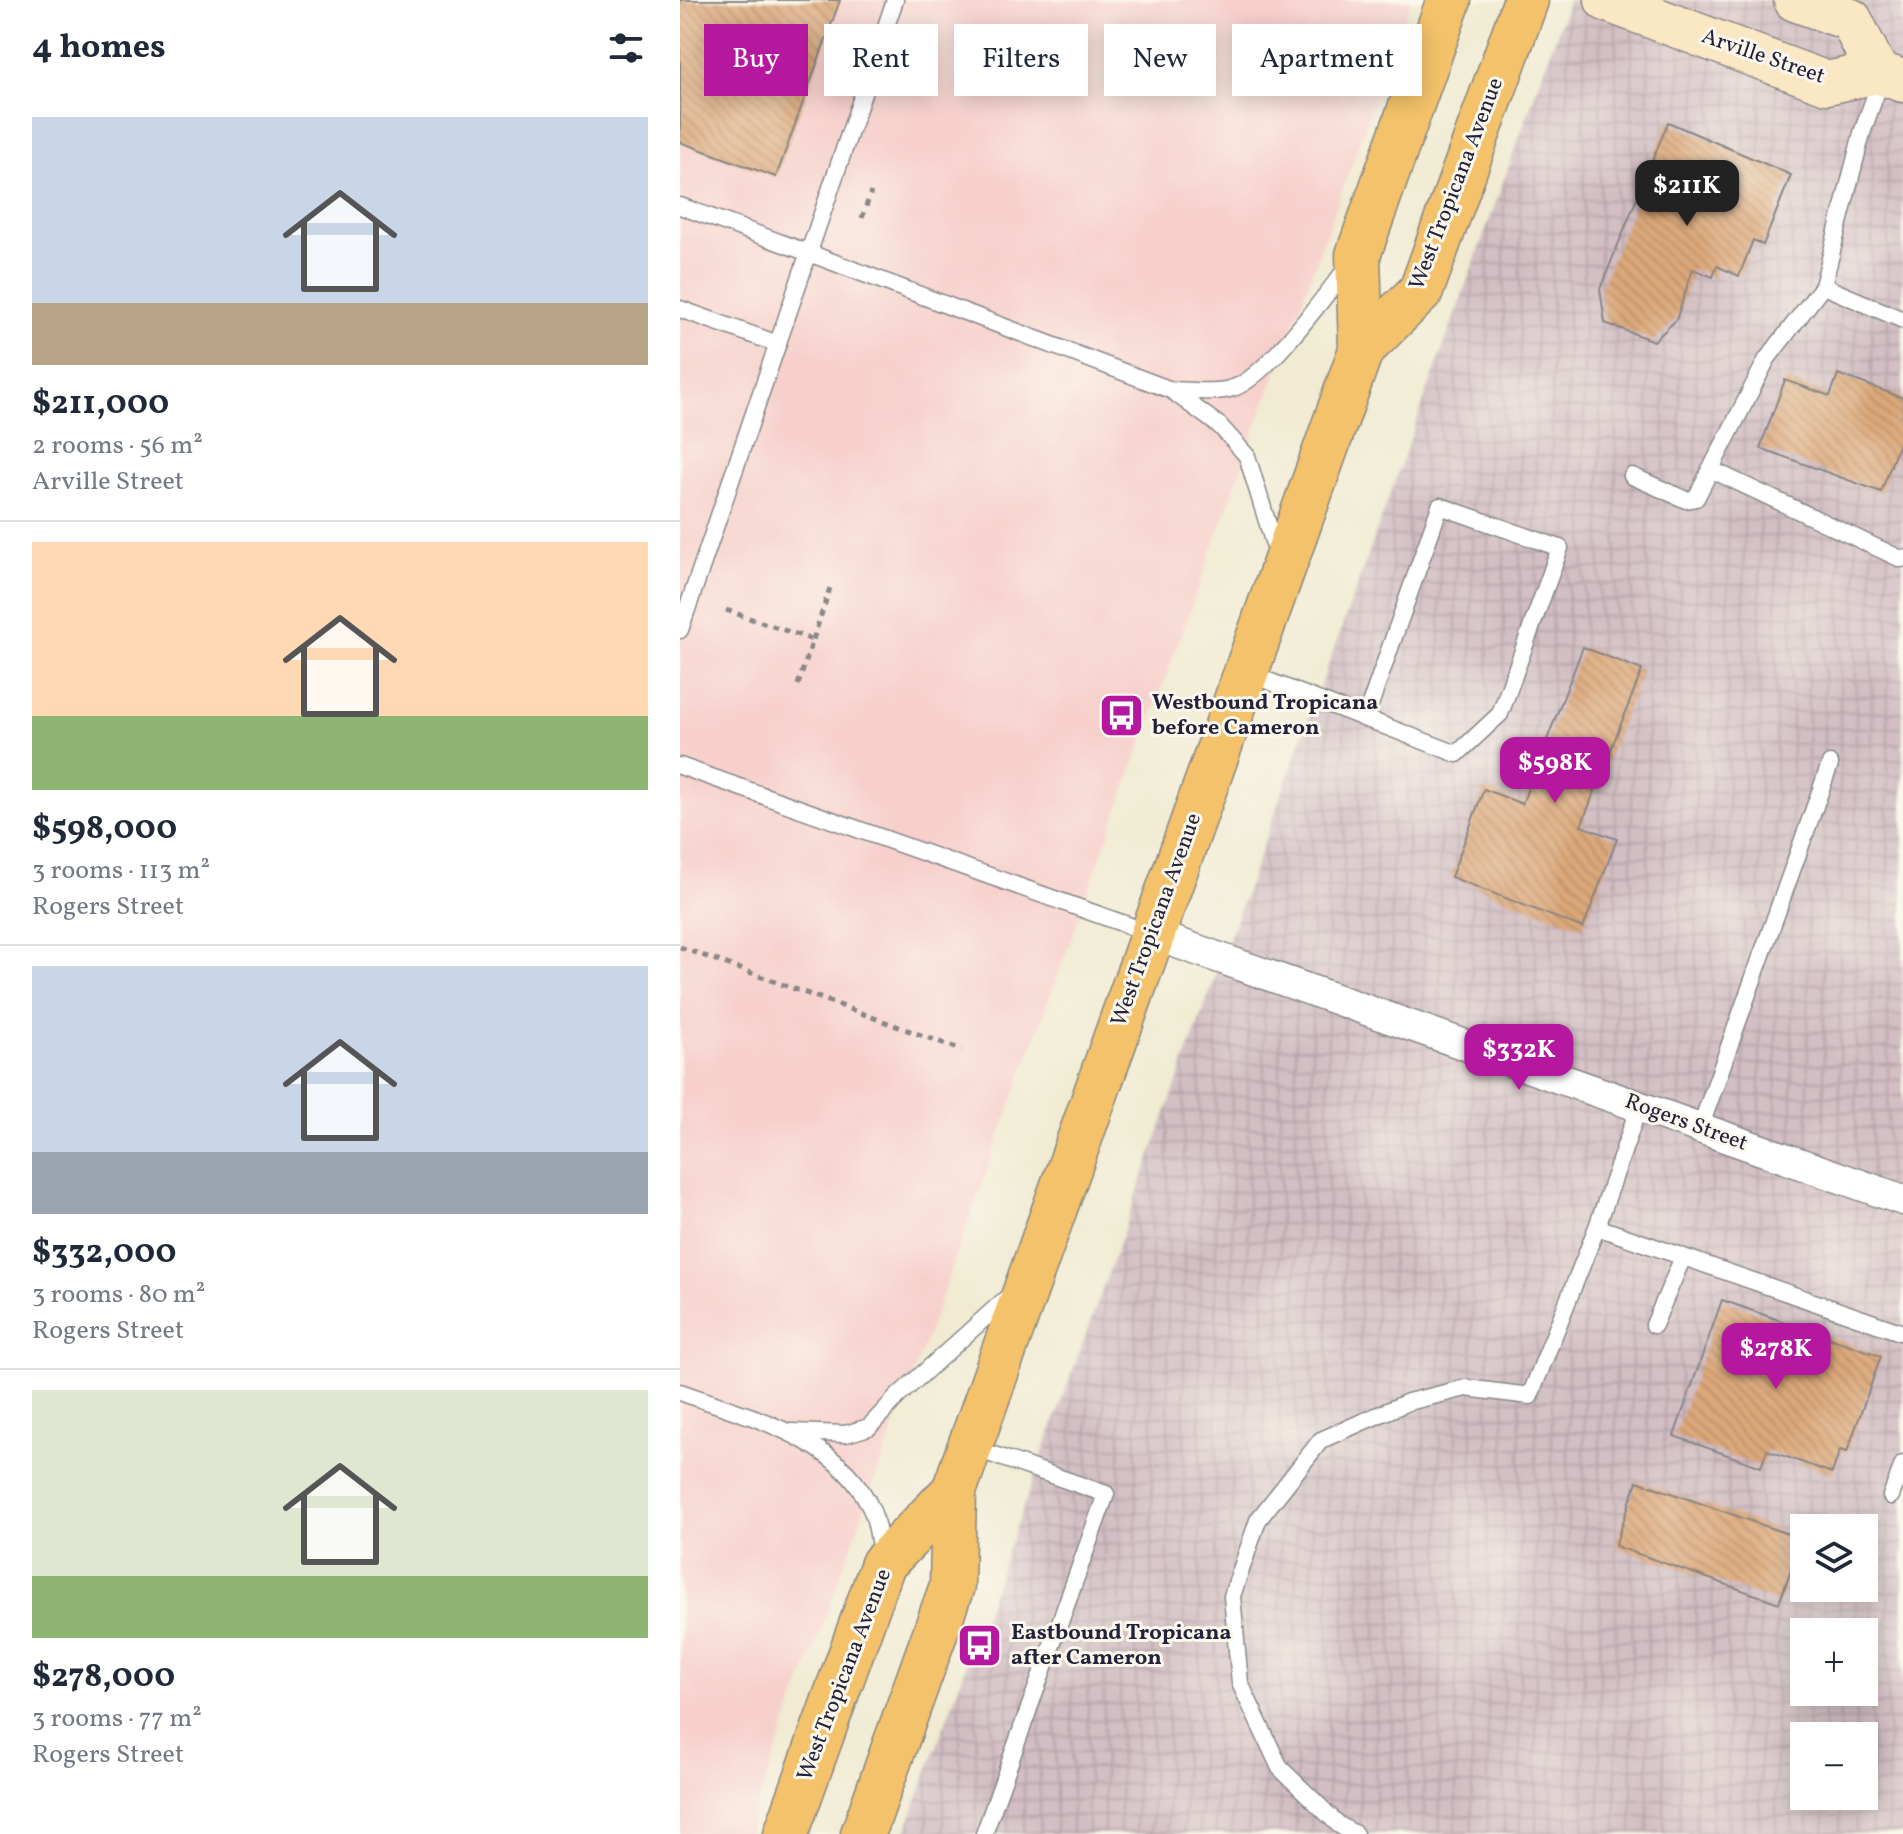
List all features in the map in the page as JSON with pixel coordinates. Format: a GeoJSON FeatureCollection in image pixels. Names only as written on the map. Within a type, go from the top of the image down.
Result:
{"type":"FeatureCollection","features":[{"type":"Feature","properties":{"kind":"main road","name":"West Tropicana Avenue"},"geometry":{"type":"LineString","coordinates":[[863,1834],[952,1586],[954,1491],[969,1446],[1361,350],[1358,255],[1449,0]]}},
{"type":"Feature","properties":{"kind":"main road","name":"West Tropicana Avenue"},"geometry":{"type":"LineString","coordinates":[[1361,350],[1421,291],[1526,0]]}},
{"type":"Feature","properties":{"kind":"main road","name":"West Tropicana Avenue"},"geometry":{"type":"LineString","coordinates":[[786,1834],[883,1564],[954,1491]]}},
{"type":"Feature","properties":{"kind":"street","name":"Arville Street"},"geometry":{"type":"LineString","coordinates":[[1606,0],[1827,83],[1888,76]]}},
{"type":"Feature","properties":{"kind":"street"},"geometry":{"type":"LineString","coordinates":[[1795,0],[1851,20],[1888,76]]}},
{"type":"Feature","properties":{"kind":"street","name":"Rogers Street"},"geometry":{"type":"LineString","coordinates":[[1152,934],[1903,1200]]}},
{"type":"Feature","properties":{"kind":"lane"},"geometry":{"type":"LineString","coordinates":[[680,630],[895,0]]}},
{"type":"Feature","properties":{"kind":"lane"},"geometry":{"type":"LineString","coordinates":[[1632,476],[1686,500],[1696,498],[1767,359],[1823,286],[1862,133],[1888,76]]}},
{"type":"Feature","properties":{"kind":"lane"},"geometry":{"type":"LineString","coordinates":[[680,206],[1171,390],[1220,426],[1247,456],[1282,571]]}},
{"type":"Feature","properties":{"kind":"lane"},"geometry":{"type":"LineString","coordinates":[[1171,390],[1230,390],[1248,381],[1292,336],[1358,255]]}},
{"type":"Feature","properties":{"kind":"lane"},"geometry":{"type":"LineString","coordinates":[[1823,286],[1903,320]]}},
{"type":"Feature","properties":{"kind":"lane"},"geometry":{"type":"LineString","coordinates":[[680,309],[778,344]]}},
{"type":"Feature","properties":{"kind":"lane"},"geometry":{"type":"LineString","coordinates":[[1710,469],[1903,558]]}},
{"type":"Feature","properties":{"kind":"lane"},"geometry":{"type":"LineString","coordinates":[[1246,673],[1365,719],[1457,754],[1500,714],[1560,548],[1440,506],[1365,719]]}},
{"type":"Feature","properties":{"kind":"lane"},"geometry":{"type":"LineString","coordinates":[[1700,1128],[1830,764]]}},
{"type":"Feature","properties":{"kind":"lane"},"geometry":{"type":"LineString","coordinates":[[680,766],[1152,934]]}},
{"type":"Feature","properties":{"kind":"lane"},"geometry":{"type":"LineString","coordinates":[[1355,1834],[1339,1825],[1280,1768],[1240,1683],[1232,1596],[1258,1520],[1321,1440],[1408,1402],[1466,1388],[1530,1396],[1597,1227],[1639,1106]]}},
{"type":"Feature","properties":{"kind":"lane"},"geometry":{"type":"LineString","coordinates":[[1597,1227],[1903,1333]]}},
{"type":"Feature","properties":{"kind":"lane"},"geometry":{"type":"LineString","coordinates":[[1654,1325],[1683,1257]]}},
{"type":"Feature","properties":{"kind":"lane"},"geometry":{"type":"LineString","coordinates":[[791,1432],[846,1434],[869,1427],[898,1396],[1029,1278]]}},
{"type":"Feature","properties":{"kind":"lane"},"geometry":{"type":"LineString","coordinates":[[680,1392],[791,1432],[847,1470],[873,1512],[883,1564]]}},
{"type":"Feature","properties":{"kind":"lane"},"geometry":{"type":"LineString","coordinates":[[969,1446],[1106,1494],[984,1834]]}},
{"type":"Feature","properties":{"kind":"lane"},"geometry":{"type":"LineString","coordinates":[[1891,1496],[1903,1464]]}},
{"type":"Feature","properties":{"kind":"path"},"geometry":{"type":"LineString","coordinates":[[862,218],[871,192]]}},
{"type":"Feature","properties":{"kind":"path"},"geometry":{"type":"LineString","coordinates":[[798,685],[830,588]]}},
{"type":"Feature","properties":{"kind":"path"},"geometry":{"type":"LineString","coordinates":[[726,610],[813,640]]}},
{"type":"Feature","properties":{"kind":"path"},"geometry":{"type":"LineString","coordinates":[[680,947],[962,1050]]}},
{"type":"Feature","properties":{"kind":"shaded area"},"geometry":{"type":"Polygon","coordinates":[[[680,0],[1411,0],[1402,24],[1232,24],[1232,96],[1376,96],[747,1834],[680,1834],[680,0]]]}},
{"type":"Feature","properties":{"kind":"shaded area"},"geometry":{"type":"Polygon","coordinates":[[[1569,0],[1903,0],[1903,1834],[905,1834],[1569,0]]]}},
{"type":"Feature","properties":{"kind":"building"},"geometry":{"type":"Polygon","coordinates":[[[680,0],[840,0],[831,24],[824,24],[824,44],[808,88],[808,24],[704,24],[704,96],[805,96],[776,177],[680,142],[680,0]]]}},
{"type":"Feature","properties":{"kind":"building"},"geometry":{"type":"Polygon","coordinates":[[[1668,122],[1791,175],[1763,245],[1753,240],[1739,276],[1717,266],[1713,277],[1693,269],[1676,320],[1654,341],[1605,323],[1600,289],[1668,122]]]}},
{"type":"Feature","properties":{"kind":"building"},"geometry":{"type":"Polygon","coordinates":[[[1838,374],[1903,398],[1903,432],[1881,492],[1760,448],[1785,380],[1830,396],[1838,374]]]}},
{"type":"Feature","properties":{"kind":"building"},"geometry":{"type":"Polygon","coordinates":[[[1583,647],[1642,670],[1581,826],[1617,839],[1583,928],[1451,877],[1484,789],[1522,804],[1583,647]]]}},
{"type":"Feature","properties":{"kind":"building"},"geometry":{"type":"Polygon","coordinates":[[[1722,1300],[1881,1356],[1847,1452],[1840,1450],[1832,1473],[1767,1450],[1761,1467],[1674,1436],[1722,1300]]]}},
{"type":"Feature","properties":{"kind":"building"},"geometry":{"type":"Polygon","coordinates":[[[1637,1481],[1790,1535],[1790,1572],[1779,1603],[1615,1546],[1637,1481]]]}},
{"type":"Feature","properties":{"kind":"place","name":"Westbound Tropicana before Cameron"},"geometry":{"type":"Point","coordinates":[1121,716]}},
{"type":"Feature","properties":{"kind":"place","name":"Eastbound Tropicana after Cameron"},"geometry":{"type":"Point","coordinates":[980,1646]}}]}
